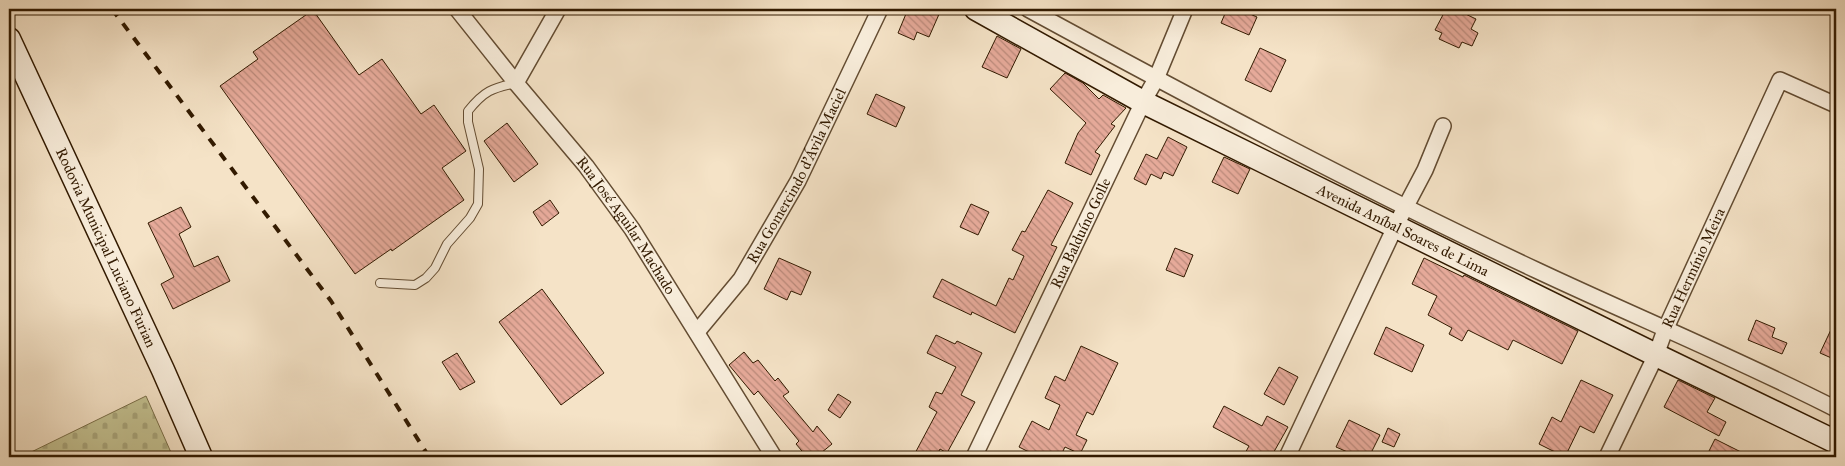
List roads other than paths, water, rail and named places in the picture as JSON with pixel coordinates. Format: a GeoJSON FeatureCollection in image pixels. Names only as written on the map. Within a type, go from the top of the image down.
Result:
{"type":"FeatureCollection","features":[{"type":"Feature","properties":{"kind":"street","name":"Rua José Aguilar Machado"},"geometry":{"type":"LineString","coordinates":[[457,9],[586,166],[621,214],[774,457]]}},
{"type":"Feature","properties":{"kind":"street"},"geometry":{"type":"LineString","coordinates":[[516,83],[558,9]]}},
{"type":"Feature","properties":{"kind":"street","name":"Rua Gomercindo d'Ávila Maciel"},"geometry":{"type":"LineString","coordinates":[[697,332],[741,279],[798,181],[880,9]]}},
{"type":"Feature","properties":{"kind":"street","name":"Avenida Aníbal Soares de Lima"},"geometry":{"type":"LineString","coordinates":[[976,9],[1143,102],[1786,383],[1836,408]]}},
{"type":"Feature","properties":{"kind":"street","name":"Avenida Aníbal Soares de Lima"},"geometry":{"type":"LineString","coordinates":[[1028,9],[1656,355],[1836,442]]}},
{"type":"Feature","properties":{"kind":"street","name":"Rua Balduíno Golle"},"geometry":{"type":"LineString","coordinates":[[974,457],[1156,78],[1185,9]]}},
{"type":"Feature","properties":{"kind":"street","name":"Rodovia Municipal Luciano Furian"},"geometry":{"type":"LineString","coordinates":[[9,39],[163,370],[201,457]]}},
{"type":"Feature","properties":{"kind":"street","name":"Rua Hermínio Meira"},"geometry":{"type":"LineString","coordinates":[[1607,457],[1656,355],[1665,330],[1780,80],[1836,105]]}},
{"type":"Feature","properties":{"kind":"street"},"geometry":{"type":"LineString","coordinates":[[1287,457],[1401,216],[1425,170],[1443,126]]}},
{"type":"Feature","properties":{"kind":"lane"},"geometry":{"type":"LineString","coordinates":[[380,283],[415,285],[426,278],[435,268],[448,244],[470,218],[478,204],[479,169],[468,122],[468,111],[484,93],[493,88],[516,83]]}},
{"type":"Feature","properties":{"kind":"railway"},"geometry":{"type":"LineString","coordinates":[[112,9],[331,301],[429,457]]}}]}
